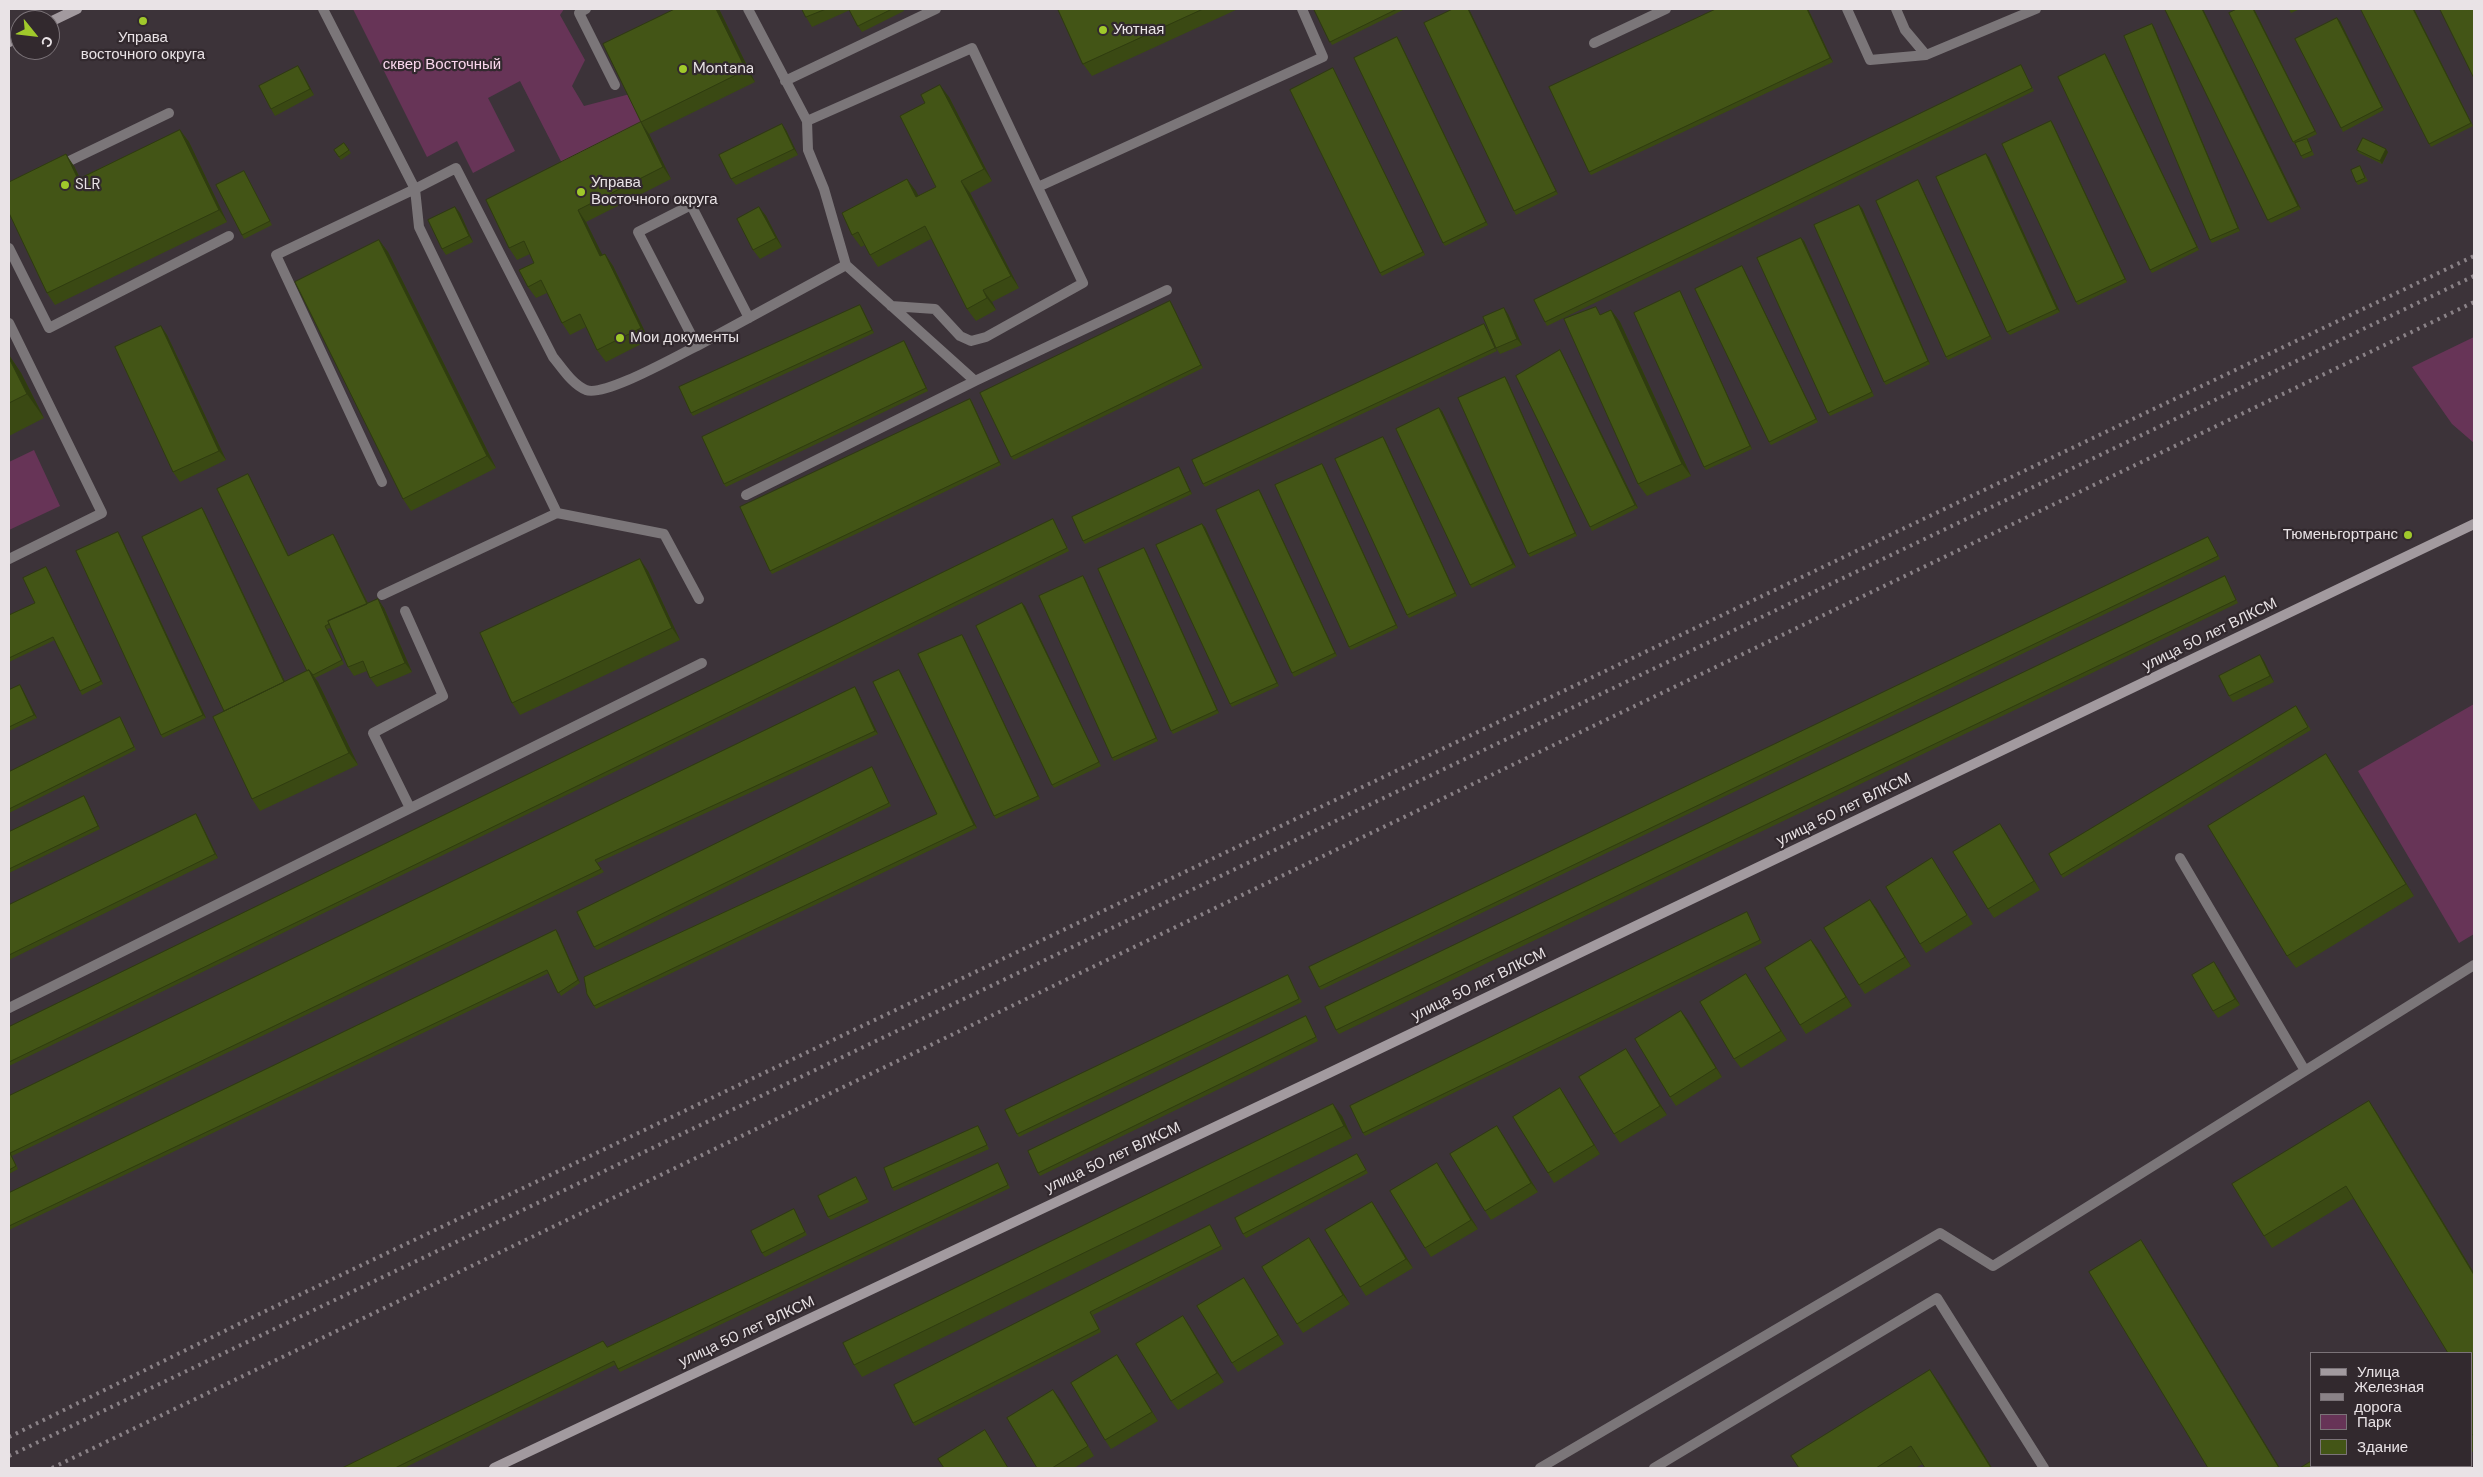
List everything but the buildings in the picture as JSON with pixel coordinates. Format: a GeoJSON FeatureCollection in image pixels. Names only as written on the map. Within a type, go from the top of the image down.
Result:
{"type":"FeatureCollection","features":[{"type":"Feature","properties":{"kind":"street"},"geometry":{"type":"LineString","coordinates":[[60,17],[77,9]]}},
{"type":"Feature","properties":{"kind":"street","name":"улица 50 лет ВЛКСМ"},"geometry":{"type":"LineString","coordinates":[[494,1468],[1329,1073],[2474,524]]}},
{"type":"Feature","properties":{"kind":"lane"},"geometry":{"type":"LineString","coordinates":[[323,9],[415,189],[419,227],[556,513]]}},
{"type":"Feature","properties":{"kind":"lane"},"geometry":{"type":"LineString","coordinates":[[586,9],[579,13],[615,84]]}},
{"type":"Feature","properties":{"kind":"lane"},"geometry":{"type":"LineString","coordinates":[[748,9],[807,121],[808,150],[824,189],[846,265],[975,381]]}},
{"type":"Feature","properties":{"kind":"lane"},"geometry":{"type":"LineString","coordinates":[[785,81],[936,9]]}},
{"type":"Feature","properties":{"kind":"lane"},"geometry":{"type":"LineString","coordinates":[[1038,187],[1323,57],[1302,9]]}},
{"type":"Feature","properties":{"kind":"lane"},"geometry":{"type":"LineString","coordinates":[[1594,43],[1666,9]]}},
{"type":"Feature","properties":{"kind":"lane"},"geometry":{"type":"LineString","coordinates":[[1847,9],[1870,60],[1926,55],[2036,9]]}},
{"type":"Feature","properties":{"kind":"lane"},"geometry":{"type":"LineString","coordinates":[[1896,9],[1905,30],[1926,55]]}},
{"type":"Feature","properties":{"kind":"lane"},"geometry":{"type":"LineString","coordinates":[[807,121],[972,48],[1083,283],[986,338],[971,341],[960,336],[935,309],[891,306]]}},
{"type":"Feature","properties":{"kind":"lane"},"geometry":{"type":"LineString","coordinates":[[53,169],[169,113]]}},
{"type":"Feature","properties":{"kind":"lane"},"geometry":{"type":"LineString","coordinates":[[382,482],[276,255],[456,168],[553,357],[574,382],[587,390],[598,392],[613,387],[697,346],[846,265]]}},
{"type":"Feature","properties":{"kind":"lane"},"geometry":{"type":"LineString","coordinates":[[697,346],[638,232],[691,205],[749,318]]}},
{"type":"Feature","properties":{"kind":"lane"},"geometry":{"type":"LineString","coordinates":[[9,248],[49,328],[229,236]]}},
{"type":"Feature","properties":{"kind":"lane"},"geometry":{"type":"LineString","coordinates":[[746,495],[975,381],[1167,290]]}},
{"type":"Feature","properties":{"kind":"lane"},"geometry":{"type":"LineString","coordinates":[[9,323],[102,513],[9,559]]}},
{"type":"Feature","properties":{"kind":"lane"},"geometry":{"type":"LineString","coordinates":[[382,595],[556,513],[664,534],[699,599]]}},
{"type":"Feature","properties":{"kind":"lane"},"geometry":{"type":"LineString","coordinates":[[405,611],[443,696],[374,733],[410,808]]}},
{"type":"Feature","properties":{"kind":"lane"},"geometry":{"type":"LineString","coordinates":[[9,1008],[702,663]]}},
{"type":"Feature","properties":{"kind":"lane"},"geometry":{"type":"LineString","coordinates":[[2180,858],[2304,1069]]}},
{"type":"Feature","properties":{"kind":"lane"},"geometry":{"type":"LineString","coordinates":[[1540,1468],[1940,1233],[1993,1266],[2474,964]]}},
{"type":"Feature","properties":{"kind":"lane"},"geometry":{"type":"LineString","coordinates":[[1654,1468],[1936,1298],[2044,1468]]}},
{"type":"Feature","properties":{"kind":"green space","name":"сквер Восточный"},"geometry":{"type":"Polygon","coordinates":[[[353,9],[564,9],[560,15],[585,60],[572,86],[584,106],[630,94],[649,133],[568,175],[520,81],[488,98],[515,151],[473,173],[457,141],[427,157],[353,9]]]}},
{"type":"Feature","properties":{"kind":"green space"},"geometry":{"type":"Polygon","coordinates":[[[2474,337],[2474,443],[2452,424],[2412,367],[2474,337]]]}},
{"type":"Feature","properties":{"kind":"green space"},"geometry":{"type":"Polygon","coordinates":[[[34,450],[60,506],[9,530],[9,462],[34,450]]]}},
{"type":"Feature","properties":{"kind":"green space"},"geometry":{"type":"Polygon","coordinates":[[[2474,704],[2474,934],[2459,943],[2358,771],[2474,704]]]}},
{"type":"Feature","properties":{"kind":"railway"},"geometry":{"type":"LineString","coordinates":[[9,1437],[251,1318],[2474,256]]}},
{"type":"Feature","properties":{"kind":"railway"},"geometry":{"type":"LineString","coordinates":[[9,1456],[2474,276]]}},
{"type":"Feature","properties":{"kind":"railway"},"geometry":{"type":"LineString","coordinates":[[52,1468],[2474,302]]}},
{"type":"Feature","properties":{"kind":"place","name":"Управа восточного округа"},"geometry":{"type":"Point","coordinates":[143,21]}},
{"type":"Feature","properties":{"kind":"place","name":"Уютная"},"geometry":{"type":"Point","coordinates":[1103,30]}},
{"type":"Feature","properties":{"kind":"place","name":"Montana"},"geometry":{"type":"Point","coordinates":[683,69]}},
{"type":"Feature","properties":{"kind":"place","name":"SLR"},"geometry":{"type":"Point","coordinates":[65,185]}},
{"type":"Feature","properties":{"kind":"place","name":"Управа Восточного округа"},"geometry":{"type":"Point","coordinates":[581,192]}},
{"type":"Feature","properties":{"kind":"place","name":"Мои документы"},"geometry":{"type":"Point","coordinates":[620,338]}},
{"type":"Feature","properties":{"kind":"place","name":"Тюменьгортранс"},"geometry":{"type":"Point","coordinates":[2408,535]}}]}
